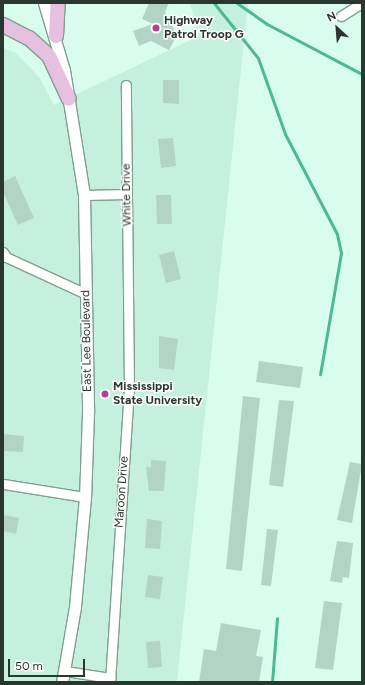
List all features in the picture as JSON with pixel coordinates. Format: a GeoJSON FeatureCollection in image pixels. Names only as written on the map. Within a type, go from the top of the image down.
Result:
{"type":"FeatureCollection","features":[{"type":"Feature","properties":{"kind":"main road"},"geometry":{"type":"LineString","coordinates":[[56,36],[58,3]]}},
{"type":"Feature","properties":{"kind":"main road"},"geometry":{"type":"LineString","coordinates":[[3,25],[29,38],[49,56],[69,99]]}},
{"type":"Feature","properties":{"kind":"street","name":"East Lee Boulevard"},"geometry":{"type":"LineString","coordinates":[[44,3],[56,36],[69,99],[84,195],[86,294],[85,497],[64,677]]}},
{"type":"Feature","properties":{"kind":"street"},"geometry":{"type":"LineString","coordinates":[[341,16],[362,3]]}},
{"type":"Feature","properties":{"kind":"street","name":"White Drive"},"geometry":{"type":"LineString","coordinates":[[126,85],[126,194],[131,305]]}},
{"type":"Feature","properties":{"kind":"street"},"geometry":{"type":"LineString","coordinates":[[84,195],[126,194]]}},
{"type":"Feature","properties":{"kind":"street"},"geometry":{"type":"LineString","coordinates":[[3,252],[6,257],[86,294]]}},
{"type":"Feature","properties":{"kind":"street","name":"Maroon Drive"},"geometry":{"type":"LineString","coordinates":[[64,677],[110,680],[129,387],[131,305]]}},
{"type":"Feature","properties":{"kind":"street"},"geometry":{"type":"LineString","coordinates":[[3,484],[85,497]]}},
{"type":"Feature","properties":{"kind":"shaded area","name":"Mississippi State University"},"geometry":{"type":"Polygon","coordinates":[[[190,3],[248,3],[177,682],[3,682],[3,48],[16,53],[40,78],[54,105],[199,36],[190,3]]]}},
{"type":"Feature","properties":{"kind":"building","name":"Highway Patrol Troop G"},"geometry":{"type":"Polygon","coordinates":[[[149,3],[169,3],[165,12],[177,35],[169,50],[151,41],[139,46],[133,31],[153,24],[142,19],[149,3]]]}},
{"type":"Feature","properties":{"kind":"building"},"geometry":{"type":"Polygon","coordinates":[[[163,80],[179,80],[179,104],[163,103],[163,80]]]}},
{"type":"Feature","properties":{"kind":"building"},"geometry":{"type":"Polygon","coordinates":[[[173,138],[176,166],[161,168],[158,139],[173,138]]]}},
{"type":"Feature","properties":{"kind":"building"},"geometry":{"type":"Polygon","coordinates":[[[15,176],[34,218],[18,225],[3,192],[3,182],[15,176]]]}},
{"type":"Feature","properties":{"kind":"building"},"geometry":{"type":"Polygon","coordinates":[[[156,195],[171,195],[172,224],[157,224],[156,195]]]}},
{"type":"Feature","properties":{"kind":"building"},"geometry":{"type":"Polygon","coordinates":[[[174,251],[181,279],[166,283],[159,255],[174,251]]]}},
{"type":"Feature","properties":{"kind":"building"},"geometry":{"type":"Polygon","coordinates":[[[159,336],[178,339],[174,370],[159,368],[159,336]]]}},
{"type":"Feature","properties":{"kind":"building"},"geometry":{"type":"Polygon","coordinates":[[[259,361],[303,367],[300,388],[256,382],[259,361]]]}},
{"type":"Feature","properties":{"kind":"building"},"geometry":{"type":"Polygon","coordinates":[[[243,396],[260,398],[242,571],[226,569],[243,396]]]}},
{"type":"Feature","properties":{"kind":"building"},"geometry":{"type":"Polygon","coordinates":[[[279,400],[294,401],[283,487],[269,485],[279,400]]]}},
{"type":"Feature","properties":{"kind":"building"},"geometry":{"type":"Polygon","coordinates":[[[3,434],[24,436],[23,452],[3,451],[3,434]]]}},
{"type":"Feature","properties":{"kind":"building"},"geometry":{"type":"Polygon","coordinates":[[[151,460],[166,461],[164,491],[149,491],[146,467],[151,467],[151,460]]]}},
{"type":"Feature","properties":{"kind":"building"},"geometry":{"type":"Polygon","coordinates":[[[350,462],[362,464],[352,523],[337,520],[350,462]]]}},
{"type":"Feature","properties":{"kind":"building"},"geometry":{"type":"Polygon","coordinates":[[[3,515],[19,518],[16,534],[3,531],[3,515]]]}},
{"type":"Feature","properties":{"kind":"building"},"geometry":{"type":"Polygon","coordinates":[[[147,519],[162,521],[160,549],[145,548],[147,519]]]}},
{"type":"Feature","properties":{"kind":"building"},"geometry":{"type":"Polygon","coordinates":[[[267,529],[278,530],[271,586],[261,585],[267,529]]]}},
{"type":"Feature","properties":{"kind":"building"},"geometry":{"type":"Polygon","coordinates":[[[337,541],[353,543],[349,578],[343,577],[342,583],[330,581],[337,541]]]}},
{"type":"Feature","properties":{"kind":"building"},"geometry":{"type":"Polygon","coordinates":[[[148,575],[163,577],[160,599],[145,597],[148,575]]]}},
{"type":"Feature","properties":{"kind":"building"},"geometry":{"type":"Polygon","coordinates":[[[324,601],[342,603],[333,670],[315,668],[324,601]]]}},
{"type":"Feature","properties":{"kind":"building"},"geometry":{"type":"Polygon","coordinates":[[[221,623],[261,630],[256,656],[263,657],[259,682],[199,682],[204,649],[216,651],[221,623]]]}},
{"type":"Feature","properties":{"kind":"building"},"geometry":{"type":"Polygon","coordinates":[[[160,641],[162,667],[148,668],[146,642],[160,641]]]}},
{"type":"Feature","properties":{"kind":"waterway"},"geometry":{"type":"LineString","coordinates":[[214,3],[258,58],[285,134],[337,234],[341,253],[320,374]]}},
{"type":"Feature","properties":{"kind":"waterway"},"geometry":{"type":"LineString","coordinates":[[237,3],[267,24],[362,74]]}},
{"type":"Feature","properties":{"kind":"waterway"},"geometry":{"type":"LineString","coordinates":[[272,682],[277,618]]}},
{"type":"Feature","properties":{"kind":"place","name":"Highway Patrol Troop G"},"geometry":{"type":"Point","coordinates":[156,28]}},
{"type":"Feature","properties":{"kind":"place","name":"Mississippi State University"},"geometry":{"type":"Point","coordinates":[105,394]}}]}
